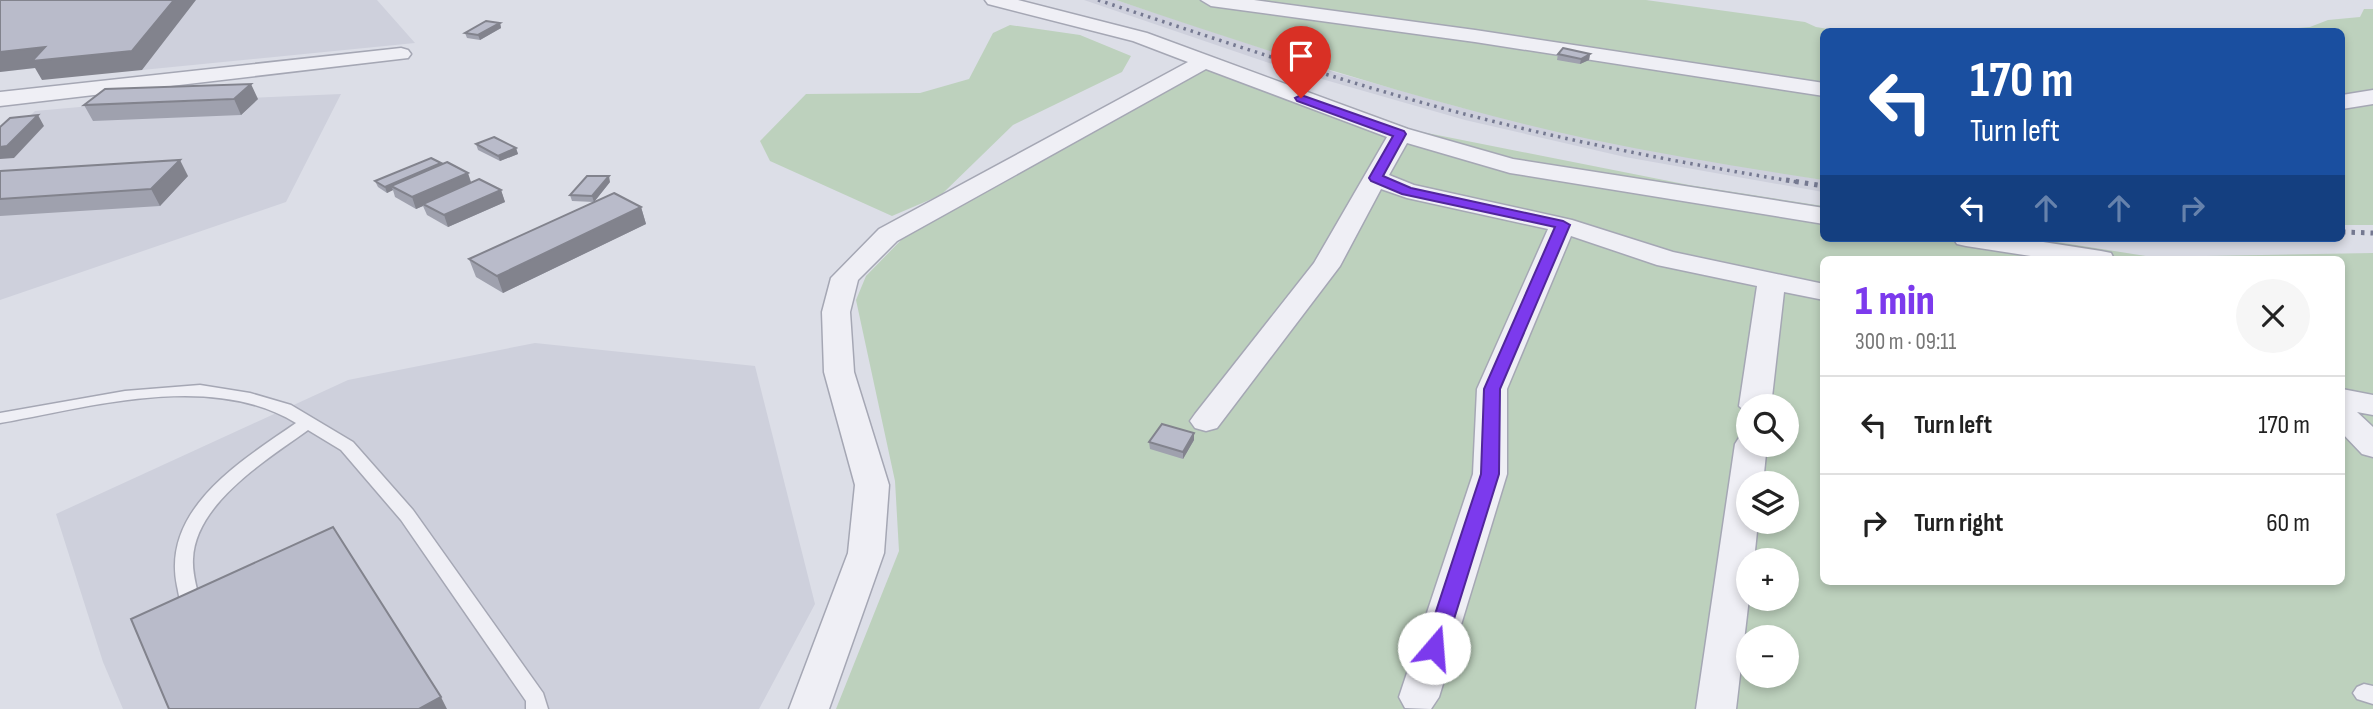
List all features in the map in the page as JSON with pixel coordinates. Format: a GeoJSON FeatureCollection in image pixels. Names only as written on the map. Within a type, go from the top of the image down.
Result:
{"type":"FeatureCollection","features":[{"type":"Feature","properties":{"kind":"street"},"geometry":{"type":"LineString","coordinates":[[995,0],[1140,37],[1400,134],[1510,166],[1820,215]]}},
{"type":"Feature","properties":{"kind":"street"},"geometry":{"type":"LineString","coordinates":[[1211,0],[1462,34],[1820,89]]}},
{"type":"Feature","properties":{"kind":"street"},"geometry":{"type":"LineString","coordinates":[[4,102],[401,54]]}},
{"type":"Feature","properties":{"kind":"street"},"geometry":{"type":"LineString","coordinates":[[809,709],[866,553],[872,485],[839,372],[836,312],[845,278],[888,235],[1203,62]]}},
{"type":"Feature","properties":{"kind":"street"},"geometry":{"type":"LineString","coordinates":[[2345,102],[2373,97]]}},
{"type":"Feature","properties":{"kind":"street"},"geometry":{"type":"LineString","coordinates":[[1206,421],[1326,265],[1400,134]]}},
{"type":"Feature","properties":{"kind":"street"},"geometry":{"type":"LineString","coordinates":[[1375,178],[1407,191],[1563,225],[1667,259],[1820,291]]}},
{"type":"Feature","properties":{"kind":"street"},"geometry":{"type":"LineString","coordinates":[[1419,697],[1490,474],[1492,389],[1563,225]]}},
{"type":"Feature","properties":{"kind":"street"},"geometry":{"type":"LineString","coordinates":[[1992,242],[2082,256]]}},
{"type":"Feature","properties":{"kind":"street"},"geometry":{"type":"LineString","coordinates":[[1756,394],[1770,281]]}},
{"type":"Feature","properties":{"kind":"street"},"geometry":{"type":"LineString","coordinates":[[2345,400],[2373,405]]}},
{"type":"Feature","properties":{"kind":"street"},"geometry":{"type":"LineString","coordinates":[[2345,418],[2373,446]]}},
{"type":"Feature","properties":{"kind":"street"},"geometry":{"type":"LineString","coordinates":[[1716,709],[1749,457]]}},
{"type":"Feature","properties":{"kind":"lane"},"geometry":{"type":"LineString","coordinates":[[0,418],[125,396],[200,390],[250,398],[285,409],[347,446],[407,514],[523,678],[536,699],[537,709]]}},
{"type":"Feature","properties":{"kind":"lane"},"geometry":{"type":"LineString","coordinates":[[191,607],[183,556],[190,530],[230,481],[308,422]]}},
{"type":"Feature","properties":{"kind":"shaded area"},"geometry":{"type":"Polygon","coordinates":[[[0,0],[377,0],[415,43],[142,70],[54,66],[0,72],[0,0]]]}},
{"type":"Feature","properties":{"kind":"shaded area"},"geometry":{"type":"Polygon","coordinates":[[[1084,0],[1116,0],[1334,72],[1459,107],[1589,138],[1820,179],[1820,191],[1625,157],[1465,120],[1287,69],[1084,0]]]}},
{"type":"Feature","properties":{"kind":"shaded area"},"geometry":{"type":"Polygon","coordinates":[[[341,94],[286,202],[0,300],[0,145],[35,111],[113,104],[341,94]]]}},
{"type":"Feature","properties":{"kind":"shaded area"},"geometry":{"type":"Polygon","coordinates":[[[535,343],[755,366],[815,604],[759,709],[123,709],[103,662],[56,514],[348,380],[535,343]]]}},
{"type":"Feature","properties":{"kind":"green space"},"geometry":{"type":"Polygon","coordinates":[[[1116,0],[1646,0],[1805,22],[1822,28],[1820,180],[1589,139],[1410,94],[1116,0]]]}},
{"type":"Feature","properties":{"kind":"green space"},"geometry":{"type":"Polygon","coordinates":[[[2364,9],[2373,9],[2373,225],[2345,225],[2345,28],[2298,28],[2328,20],[2360,17],[2364,9]]]}},
{"type":"Feature","properties":{"kind":"green space"},"geometry":{"type":"Polygon","coordinates":[[[1010,25],[1080,35],[1131,56],[1122,72],[1013,125],[941,195],[892,216],[770,161],[760,141],[806,94],[920,93],[969,79],[993,33],[1010,25]]]}},
{"type":"Feature","properties":{"kind":"green space"},"geometry":{"type":"Polygon","coordinates":[[[1222,61],[1417,131],[1689,185],[1820,206],[1820,242],[2057,242],[2146,256],[1820,256],[1820,585],[2345,585],[2345,256],[2207,256],[2373,253],[2373,709],[836,709],[899,551],[895,481],[856,300],[866,276],[906,235],[1031,163],[1222,61]]]}},
{"type":"Feature","properties":{"kind":"building"},"geometry":{"type":"Polygon","coordinates":[[[0,0],[174,0],[132,51],[32,61],[45,47],[0,52],[0,0]]]}},
{"type":"Feature","properties":{"kind":"building"},"geometry":{"type":"Polygon","coordinates":[[[486,21],[500,23],[478,35],[465,33],[486,21]]]}},
{"type":"Feature","properties":{"kind":"building"},"geometry":{"type":"Polygon","coordinates":[[[1563,48],[1590,54],[1581,59],[1558,54],[1563,48]]]}},
{"type":"Feature","properties":{"kind":"building"},"geometry":{"type":"Polygon","coordinates":[[[251,84],[234,99],[84,105],[105,89],[251,84]]]}},
{"type":"Feature","properties":{"kind":"building"},"geometry":{"type":"Polygon","coordinates":[[[38,115],[7,146],[0,147],[0,127],[10,118],[38,115]]]}},
{"type":"Feature","properties":{"kind":"building"},"geometry":{"type":"Polygon","coordinates":[[[494,137],[516,148],[498,156],[476,144],[494,137]]]}},
{"type":"Feature","properties":{"kind":"building"},"geometry":{"type":"Polygon","coordinates":[[[431,158],[441,163],[385,187],[375,181],[431,158]]]}},
{"type":"Feature","properties":{"kind":"building"},"geometry":{"type":"Polygon","coordinates":[[[180,160],[151,189],[0,199],[0,171],[180,160]]]}},
{"type":"Feature","properties":{"kind":"building"},"geometry":{"type":"Polygon","coordinates":[[[447,162],[468,173],[412,197],[391,186],[447,162]]]}},
{"type":"Feature","properties":{"kind":"building"},"geometry":{"type":"Polygon","coordinates":[[[587,176],[609,176],[592,196],[570,195],[587,176]]]}},
{"type":"Feature","properties":{"kind":"building"},"geometry":{"type":"Polygon","coordinates":[[[479,179],[501,190],[444,215],[423,204],[479,179]]]}},
{"type":"Feature","properties":{"kind":"building"},"geometry":{"type":"Polygon","coordinates":[[[614,193],[641,207],[497,276],[469,259],[614,193]]]}},
{"type":"Feature","properties":{"kind":"building"},"geometry":{"type":"Polygon","coordinates":[[[1162,424],[1194,433],[1183,452],[1149,442],[1162,424]]]}},
{"type":"Feature","properties":{"kind":"building"},"geometry":{"type":"Polygon","coordinates":[[[333,527],[441,697],[419,709],[169,709],[131,619],[333,527]]]}},
{"type":"Feature","properties":{"kind":"railway"},"geometry":{"type":"LineString","coordinates":[[1098,0],[1319,72],[1453,111],[1624,151],[1797,182]]}},
{"type":"Feature","properties":{"kind":"railway"},"geometry":{"type":"LineString","coordinates":[[1786,180],[1820,185]]}},
{"type":"Feature","properties":{"kind":"railway"},"geometry":{"type":"LineString","coordinates":[[2345,232],[2373,233]]}},
{"type":"Feature","properties":{"kind":"route"},"geometry":{"type":"LineString","coordinates":[[1301,98],[1400,134],[1375,178],[1407,191],[1563,225],[1492,389],[1490,474],[1434,648]]}}]}
